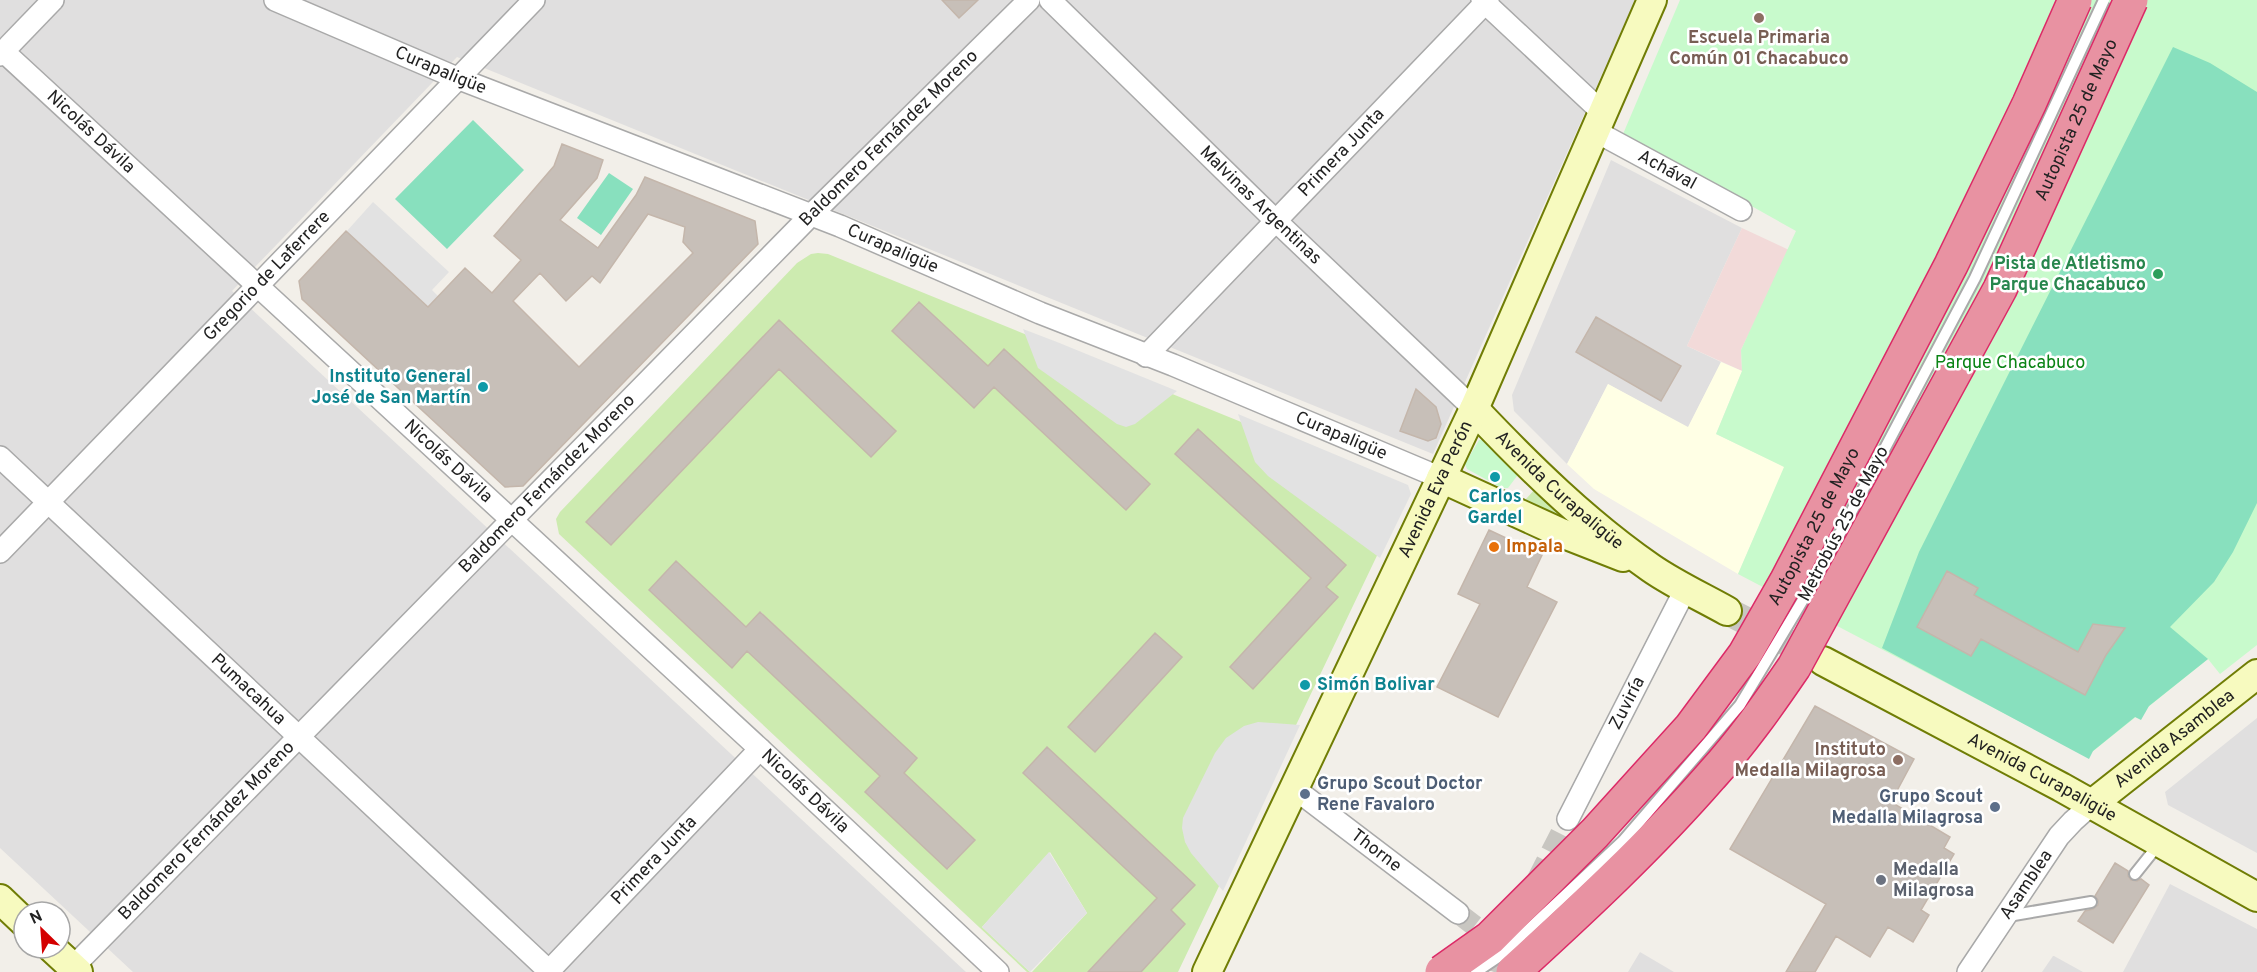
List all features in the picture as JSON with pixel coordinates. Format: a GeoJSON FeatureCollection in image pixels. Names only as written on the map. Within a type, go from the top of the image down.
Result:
{"type":"FeatureCollection","features":[{"type":"Feature","properties":{"kind":"highway","name":"Autopista 25 de Mayo"},"geometry":{"type":"LineString","coordinates":[[1442,972],[1490,938],[1595,833],[1690,728],[1744,654],[1786,582],[1950,265],[2029,104],[2075,0]]}},
{"type":"Feature","properties":{"kind":"highway","name":"Autopista 25 de Mayo"},"geometry":{"type":"LineString","coordinates":[[1513,972],[1612,881],[1680,810],[1748,732],[1794,667],[2000,289],[2131,0]]}},
{"type":"Feature","properties":{"kind":"main road","name":"Avenida Eva Perón"},"geometry":{"type":"LineString","coordinates":[[1207,972],[1474,409],[1652,0]]}},
{"type":"Feature","properties":{"kind":"main road","name":"Avenida Curapaligüe"},"geometry":{"type":"LineString","coordinates":[[1474,409],[1526,464],[1650,567],[1727,611]]}},
{"type":"Feature","properties":{"kind":"main road"},"geometry":{"type":"LineString","coordinates":[[1499,504],[1512,501],[1522,492],[1527,479],[1526,464]]}},
{"type":"Feature","properties":{"kind":"main road","name":"Avenida Curapaligüe"},"geometry":{"type":"LineString","coordinates":[[1441,478],[1559,532],[1650,567]]}},
{"type":"Feature","properties":{"kind":"main road","name":"Avenida Curapaligüe"},"geometry":{"type":"LineString","coordinates":[[1823,661],[2092,804],[2257,897]]}},
{"type":"Feature","properties":{"kind":"main road","name":"Avenida Asamblea"},"geometry":{"type":"LineString","coordinates":[[2092,804],[2257,674]]}},
{"type":"Feature","properties":{"kind":"main road"},"geometry":{"type":"LineString","coordinates":[[0,899],[12,910]]}},
{"type":"Feature","properties":{"kind":"street"},"geometry":{"type":"LineString","coordinates":[[2,53],[53,0]]}},
{"type":"Feature","properties":{"kind":"street","name":"Curapaligüe"},"geometry":{"type":"LineString","coordinates":[[275,0],[457,78],[811,214],[1041,314],[1441,478]]}},
{"type":"Feature","properties":{"kind":"street","name":"Gregorio de Laferrere"},"geometry":{"type":"LineString","coordinates":[[0,552],[534,0]]}},
{"type":"Feature","properties":{"kind":"street","name":"Baldomero Fernández Moreno"},"geometry":{"type":"LineString","coordinates":[[68,965],[298,737],[811,214],[1029,0]]}},
{"type":"Feature","properties":{"kind":"street","name":"Malvinas Argentinas"},"geometry":{"type":"LineString","coordinates":[[1050,0],[1474,409]]}},
{"type":"Feature","properties":{"kind":"street","name":"Primera Junta"},"geometry":{"type":"LineString","coordinates":[[1146,356],[1485,1]]}},
{"type":"Feature","properties":{"kind":"street","name":"Achával"},"geometry":{"type":"LineString","coordinates":[[1485,1],[1599,122],[1741,210]]}},
{"type":"Feature","properties":{"kind":"street","name":"Nicolás Dávila"},"geometry":{"type":"LineString","coordinates":[[2,53],[760,749],[998,972]]}},
{"type":"Feature","properties":{"kind":"street","name":"Pumacahua"},"geometry":{"type":"LineString","coordinates":[[0,457],[549,972]]}},
{"type":"Feature","properties":{"kind":"street","name":"Zuviría"},"geometry":{"type":"LineString","coordinates":[[1568,819],[1686,588]]}},
{"type":"Feature","properties":{"kind":"street","name":"Primera Junta"},"geometry":{"type":"LineString","coordinates":[[549,972],[760,749]]}},
{"type":"Feature","properties":{"kind":"street","name":"Thorne"},"geometry":{"type":"LineString","coordinates":[[1295,789],[1458,913]]}},
{"type":"Feature","properties":{"kind":"street","name":"Asamblea"},"geometry":{"type":"LineString","coordinates":[[1968,972],[2059,837],[2092,804]]}},
{"type":"Feature","properties":{"kind":"lane","name":"Metrobús 25 de Mayo"},"geometry":{"type":"LineString","coordinates":[[1476,972],[1501,955],[1623,841],[1740,705],[1819,573],[1975,278],[2104,0]]}},
{"type":"Feature","properties":{"kind":"lane"},"geometry":{"type":"LineString","coordinates":[[2135,874],[2160,842]]}},
{"type":"Feature","properties":{"kind":"lane"},"geometry":{"type":"LineString","coordinates":[[2004,917],[2091,902]]}},
{"type":"Feature","properties":{"kind":"shaded area"},"geometry":{"type":"Polygon","coordinates":[[[0,0],[1635,0],[1433,454],[457,57],[232,291],[966,972],[133,972],[72,915],[72,900],[56,900],[0,848],[0,0]]]}},
{"type":"Feature","properties":{"kind":"shaded area"},"geometry":{"type":"Polygon","coordinates":[[[1611,160],[1742,228],[1687,346],[1721,362],[1688,428],[1608,384],[1567,464],[1514,411],[1512,395],[1611,160]]]}},
{"type":"Feature","properties":{"kind":"shaded area"},"geometry":{"type":"Polygon","coordinates":[[[373,202],[449,272],[432,290],[446,304],[434,316],[346,232],[373,202]]]}},
{"type":"Feature","properties":{"kind":"shaded area"},"geometry":{"type":"Polygon","coordinates":[[[1742,228],[1789,250],[1741,350],[1742,371],[1687,346],[1742,228]]]}},
{"type":"Feature","properties":{"kind":"shaded area"},"geometry":{"type":"Polygon","coordinates":[[[1023,329],[1177,391],[1135,424],[1126,427],[1117,424],[1038,368],[1023,329]]]}},
{"type":"Feature","properties":{"kind":"shaded area"},"geometry":{"type":"Polygon","coordinates":[[[1721,362],[1742,371],[1716,434],[1785,467],[1738,574],[1594,489],[1567,464],[1608,384],[1688,427],[1721,362]]]}},
{"type":"Feature","properties":{"kind":"shaded area"},"geometry":{"type":"Polygon","coordinates":[[[1238,414],[1408,485],[1411,494],[1380,558],[1268,476],[1255,462],[1238,414]]]}},
{"type":"Feature","properties":{"kind":"shaded area"},"geometry":{"type":"Polygon","coordinates":[[[2257,718],[2257,853],[2168,805],[2165,792],[2257,718]]]}},
{"type":"Feature","properties":{"kind":"shaded area"},"geometry":{"type":"Polygon","coordinates":[[[1258,722],[1300,725],[1223,891],[1191,853],[1185,842],[1182,828],[1183,818],[1215,753],[1226,738],[1244,726],[1258,722]]]}},
{"type":"Feature","properties":{"kind":"shaded area"},"geometry":{"type":"Polygon","coordinates":[[[1049,852],[1087,913],[1030,972],[982,927],[1049,852]]]}},
{"type":"Feature","properties":{"kind":"shaded area"},"geometry":{"type":"Polygon","coordinates":[[[2170,884],[2257,929],[2257,972],[2123,972],[2170,884]]]}},
{"type":"Feature","properties":{"kind":"shaded area"},"geometry":{"type":"Polygon","coordinates":[[[1640,952],[1674,972],[1628,972],[1640,952]]]}},
{"type":"Feature","properties":{"kind":"shaded area"},"geometry":{"type":"Polygon","coordinates":[[[2054,956],[2083,972],[2042,972],[2054,956]]]}},
{"type":"Feature","properties":{"kind":"green space","name":"Parque Chacabuco"},"geometry":{"type":"Polygon","coordinates":[[[1680,0],[2257,0],[2257,645],[2220,674],[2208,659],[2092,752],[2080,753],[1738,574],[1784,467],[1716,434],[1742,371],[1741,350],[1796,231],[1623,134],[1680,0]]]}},
{"type":"Feature","properties":{"kind":"green space","name":"Pista de Atletismo Parque Chacabuco"},"geometry":{"type":"Polygon","coordinates":[[[2173,47],[2210,63],[2257,92],[2257,503],[2233,552],[2214,582],[2170,627],[2208,659],[2149,706],[2141,720],[2135,717],[2093,751],[2089,759],[1882,648],[1919,552],[2173,47]]]}},
{"type":"Feature","properties":{"kind":"green space"},"geometry":{"type":"Polygon","coordinates":[[[473,120],[524,170],[447,249],[395,199],[473,120]]]}},
{"type":"Feature","properties":{"kind":"green space"},"geometry":{"type":"Polygon","coordinates":[[[609,173],[633,189],[601,235],[577,218],[609,173]]]}},
{"type":"Feature","properties":{"kind":"green space"},"geometry":{"type":"Polygon","coordinates":[[[811,254],[828,254],[1399,486],[1405,497],[1178,972],[1141,972],[1185,924],[1171,910],[1047,748],[1023,773],[1157,898],[1088,972],[1032,972],[1087,913],[1050,852],[982,927],[1030,972],[1027,972],[559,534],[556,519],[560,512],[797,263],[811,254]],[[918,302],[892,331],[974,408],[994,387],[1126,510],[1149,485],[1004,349],[988,366],[918,302]],[[779,320],[611,545],[779,369],[871,456],[895,431],[779,320]],[[1197,430],[1175,454],[1311,578],[1230,667],[1254,688],[1338,597],[1326,587],[1197,430]],[[675,562],[649,590],[732,667],[747,651],[880,776],[865,792],[948,869],[975,840],[904,773],[916,758],[761,612],[746,627],[675,562]]]}},
{"type":"Feature","properties":{"kind":"green space"},"geometry":{"type":"Polygon","coordinates":[[[1479,440],[1482,440],[1515,470],[1517,476],[1508,488],[1502,488],[1467,469],[1465,464],[1479,440]]]}},
{"type":"Feature","properties":{"kind":"green space"},"geometry":{"type":"Polygon","coordinates":[[[1535,489],[1562,516],[1561,518],[1527,502],[1526,499],[1535,489]]]}},
{"type":"Feature","properties":{"kind":"building"},"geometry":{"type":"Polygon","coordinates":[[[942,0],[978,0],[959,18],[942,0]]]}},
{"type":"Feature","properties":{"kind":"building"},"geometry":{"type":"Polygon","coordinates":[[[562,144],[603,160],[597,178],[560,220],[598,248],[636,195],[645,177],[755,221],[758,244],[523,486],[505,487],[302,299],[299,281],[346,231],[428,307],[465,268],[492,293],[521,260],[494,236],[554,166],[562,144]],[[648,214],[600,283],[592,276],[566,301],[540,273],[513,301],[579,367],[693,253],[683,242],[685,227],[648,214]]]}},
{"type":"Feature","properties":{"kind":"building"},"geometry":{"type":"Polygon","coordinates":[[[919,302],[988,366],[1004,349],[1150,484],[1126,510],[994,387],[974,408],[892,331],[919,302]]]}},
{"type":"Feature","properties":{"kind":"building"},"geometry":{"type":"Polygon","coordinates":[[[1596,317],[1681,366],[1661,401],[1576,352],[1596,317]]]}},
{"type":"Feature","properties":{"kind":"building"},"geometry":{"type":"Polygon","coordinates":[[[779,320],[896,431],[871,457],[779,369],[611,545],[586,522],[779,320]]]}},
{"type":"Feature","properties":{"kind":"building"},"geometry":{"type":"Polygon","coordinates":[[[1416,389],[1436,407],[1441,424],[1436,438],[1428,441],[1400,431],[1416,389]]]}},
{"type":"Feature","properties":{"kind":"building"},"geometry":{"type":"Polygon","coordinates":[[[1198,429],[1346,565],[1326,587],[1338,597],[1253,689],[1230,667],[1311,578],[1175,454],[1198,429]]]}},
{"type":"Feature","properties":{"kind":"building"},"geometry":{"type":"Polygon","coordinates":[[[1489,530],[1542,555],[1527,587],[1557,602],[1498,717],[1437,687],[1480,604],[1458,594],[1489,530]]]}},
{"type":"Feature","properties":{"kind":"building"},"geometry":{"type":"Polygon","coordinates":[[[676,561],[746,627],[760,612],[917,758],[904,773],[975,840],[947,869],[865,792],[880,776],[762,665],[747,651],[732,668],[649,590],[676,561]]]}},
{"type":"Feature","properties":{"kind":"building"},"geometry":{"type":"Polygon","coordinates":[[[1947,571],[1978,588],[1974,595],[2078,652],[2093,624],[2125,628],[2106,655],[2085,695],[1981,639],[1971,656],[1917,627],[1947,571]]]}},
{"type":"Feature","properties":{"kind":"building"},"geometry":{"type":"Polygon","coordinates":[[[1155,633],[1182,657],[1095,752],[1068,727],[1155,633]]]}},
{"type":"Feature","properties":{"kind":"building"},"geometry":{"type":"Polygon","coordinates":[[[1815,706],[1914,759],[1891,802],[1950,837],[1944,848],[1954,854],[1921,910],[1929,915],[1913,942],[1888,927],[1870,957],[1836,936],[1815,972],[1786,972],[1826,904],[1730,849],[1815,706]]]}},
{"type":"Feature","properties":{"kind":"building"},"geometry":{"type":"Polygon","coordinates":[[[1047,747],[1195,885],[1171,910],[1185,924],[1141,972],[1088,972],[1157,898],[1023,773],[1047,747]]]}},
{"type":"Feature","properties":{"kind":"building"},"geometry":{"type":"Polygon","coordinates":[[[2115,863],[2128,871],[2131,880],[2141,879],[2149,885],[2113,943],[2078,921],[2085,911],[2098,905],[2095,896],[2115,863]]]}},
{"type":"Feature","properties":{"kind":"tunnel"},"geometry":{"type":"LineString","coordinates":[[1727,611],[1823,661]]}},
{"type":"Feature","properties":{"kind":"tunnel"},"geometry":{"type":"LineString","coordinates":[[1537,880],[1568,819]]}},
{"type":"Feature","properties":{"kind":"tunnel"},"geometry":{"type":"LineString","coordinates":[[1458,913],[1498,944]]}},
{"type":"Feature","properties":{"kind":"tunnel"},"geometry":{"type":"LineString","coordinates":[[1494,972],[1506,939]]}},
{"type":"Feature","properties":{"kind":"place","name":"Escuela Primaria Común 01 Chacabuco"},"geometry":{"type":"Point","coordinates":[1759,18]}},
{"type":"Feature","properties":{"kind":"place","name":"Pista de Atletismo Parque Chacabuco"},"geometry":{"type":"Point","coordinates":[2158,274]}},
{"type":"Feature","properties":{"kind":"place","name":"Instituto General José de San Martín"},"geometry":{"type":"Point","coordinates":[483,387]}},
{"type":"Feature","properties":{"kind":"place","name":"Carlos Gardel"},"geometry":{"type":"Point","coordinates":[1495,477]}},
{"type":"Feature","properties":{"kind":"place","name":"Impala"},"geometry":{"type":"Point","coordinates":[1494,547]}},
{"type":"Feature","properties":{"kind":"place","name":"Simón Bolivar"},"geometry":{"type":"Point","coordinates":[1305,685]}},
{"type":"Feature","properties":{"kind":"place","name":"Instituto Medalla Milagrosa"},"geometry":{"type":"Point","coordinates":[1898,760]}},
{"type":"Feature","properties":{"kind":"place","name":"Grupo Scout Doctor Rene Favaloro"},"geometry":{"type":"Point","coordinates":[1305,794]}},
{"type":"Feature","properties":{"kind":"place","name":"Grupo Scout Medalla Milagrosa"},"geometry":{"type":"Point","coordinates":[1995,807]}},
{"type":"Feature","properties":{"kind":"place","name":"Medalla Milagrosa"},"geometry":{"type":"Point","coordinates":[1881,880]}}]}
